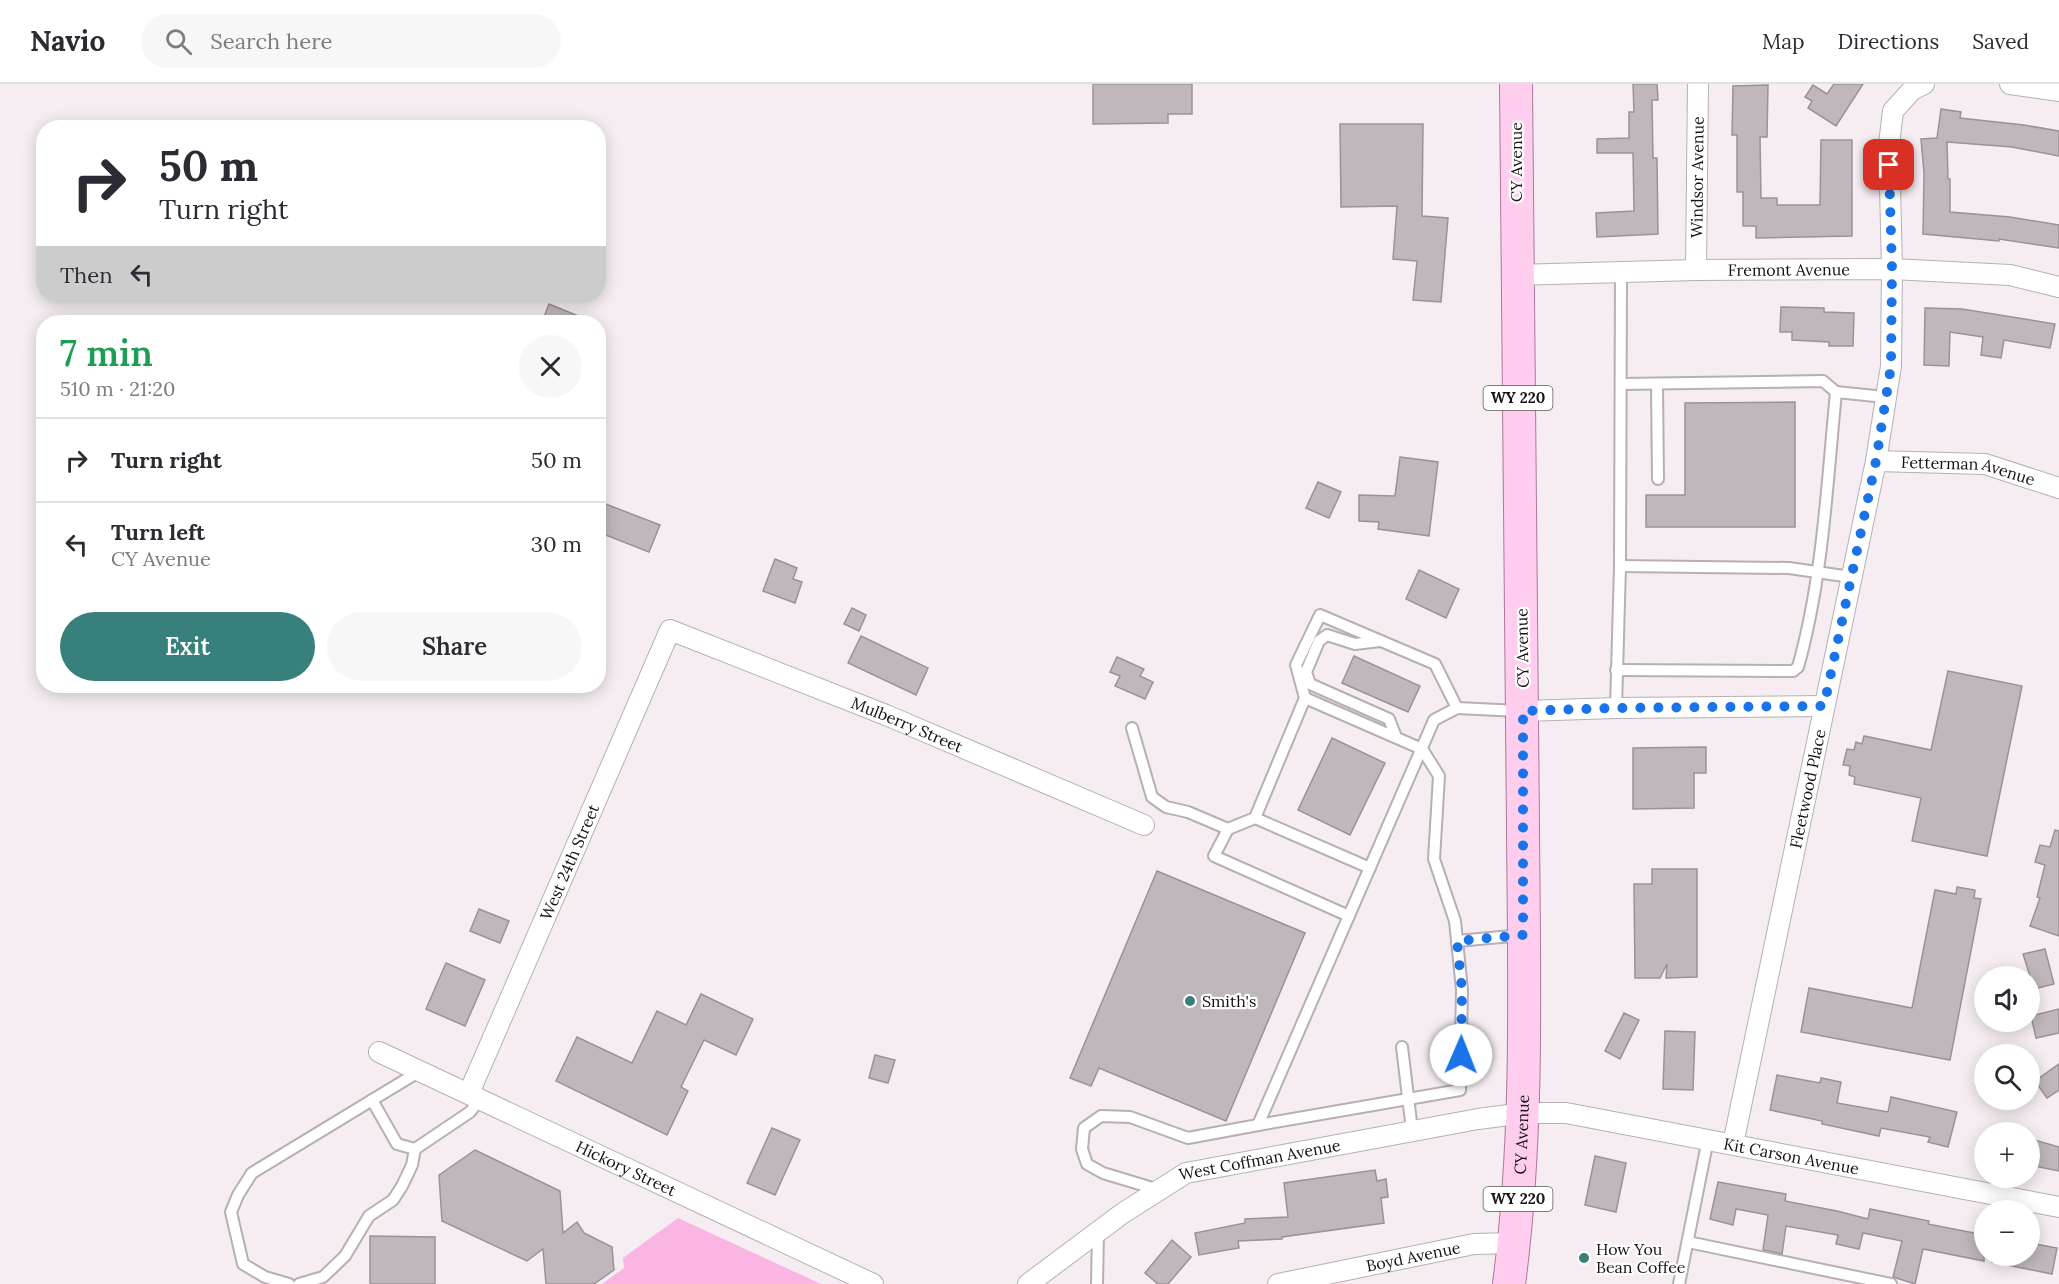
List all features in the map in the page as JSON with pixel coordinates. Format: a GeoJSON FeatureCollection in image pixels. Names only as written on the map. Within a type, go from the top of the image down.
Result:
{"type":"FeatureCollection","features":[{"type":"Feature","properties":{"kind":"main road","name":"CY Avenue"},"geometry":{"type":"LineString","coordinates":[[1509,1284],[1524,1113],[1523,711],[1516,84]]}},
{"type":"Feature","properties":{"kind":"street","name":"Windsor Avenue"},"geometry":{"type":"LineString","coordinates":[[1696,270],[1698,84]]}},
{"type":"Feature","properties":{"kind":"street","name":"Fleetwood Place"},"geometry":{"type":"LineString","coordinates":[[1733,1143],[1876,461],[1891,366],[1892,269],[1889,144],[1893,111],[1912,90],[1924,84]]}},
{"type":"Feature","properties":{"kind":"street"},"geometry":{"type":"LineString","coordinates":[[2010,84],[2059,91]]}},
{"type":"Feature","properties":{"kind":"street","name":"Fremont Avenue"},"geometry":{"type":"LineString","coordinates":[[1517,275],[1696,270],[1892,269],[2010,275],[2059,287]]}},
{"type":"Feature","properties":{"kind":"street","name":"Fetterman Avenue"},"geometry":{"type":"LineString","coordinates":[[1876,461],[1985,464],[2059,488]]}},
{"type":"Feature","properties":{"kind":"street","name":"Mulberry Street"},"geometry":{"type":"LineString","coordinates":[[670,630],[886,715],[1144,825]]}},
{"type":"Feature","properties":{"kind":"street","name":"West 24th Street"},"geometry":{"type":"LineString","coordinates":[[475,1095],[670,630]]}},
{"type":"Feature","properties":{"kind":"street"},"geometry":{"type":"LineString","coordinates":[[1523,711],[1824,706]]}},
{"type":"Feature","properties":{"kind":"street","name":"Hickory Street"},"geometry":{"type":"LineString","coordinates":[[379,1052],[475,1095],[873,1284]]}},
{"type":"Feature","properties":{"kind":"street","name":"Kit Carson Avenue"},"geometry":{"type":"LineString","coordinates":[[1524,1113],[1566,1113],[1733,1143],[2059,1207]]}},
{"type":"Feature","properties":{"kind":"street","name":"West Coffman Avenue"},"geometry":{"type":"LineString","coordinates":[[1029,1284],[1098,1232],[1186,1173],[1412,1130],[1524,1113]]}},
{"type":"Feature","properties":{"kind":"street","name":"Boyd Avenue"},"geometry":{"type":"LineString","coordinates":[[1278,1284],[1302,1282],[1474,1244],[1514,1243]]}},
{"type":"Feature","properties":{"kind":"lane"},"geometry":{"type":"LineString","coordinates":[[1616,708],[1620,566],[1621,273]]}},
{"type":"Feature","properties":{"kind":"lane"},"geometry":{"type":"LineString","coordinates":[[1621,384],[1823,381],[1836,392],[1885,397]]}},
{"type":"Feature","properties":{"kind":"lane"},"geometry":{"type":"LineString","coordinates":[[1657,385],[1658,479]]}},
{"type":"Feature","properties":{"kind":"lane"},"geometry":{"type":"LineString","coordinates":[[1616,670],[1793,671],[1798,667],[1809,629],[1819,573],[1836,392]]}},
{"type":"Feature","properties":{"kind":"lane"},"geometry":{"type":"LineString","coordinates":[[1620,566],[1789,568],[1851,577]]}},
{"type":"Feature","properties":{"kind":"lane"},"geometry":{"type":"LineString","coordinates":[[1349,916],[1214,856],[1228,829],[1255,818],[1305,698],[1296,665],[1320,615],[1435,664],[1457,708]]}},
{"type":"Feature","properties":{"kind":"lane"},"geometry":{"type":"LineString","coordinates":[[1380,641],[1355,644],[1327,635],[1319,641],[1306,672],[1310,684],[1389,719],[1396,737]]}},
{"type":"Feature","properties":{"kind":"lane"},"geometry":{"type":"LineString","coordinates":[[1159,1190],[1103,1173],[1087,1164],[1082,1149],[1084,1128],[1101,1116],[1130,1117],[1188,1138],[1460,1090],[1462,990],[1455,921],[1434,859],[1439,776],[1422,749],[1305,698]]}},
{"type":"Feature","properties":{"kind":"lane"},"geometry":{"type":"LineString","coordinates":[[1258,1125],[1434,720],[1457,708],[1523,711]]}},
{"type":"Feature","properties":{"kind":"lane"},"geometry":{"type":"LineString","coordinates":[[1132,728],[1152,797],[1166,807],[1188,812],[1228,829]]}},
{"type":"Feature","properties":{"kind":"lane"},"geometry":{"type":"LineString","coordinates":[[1255,818],[1370,868]]}},
{"type":"Feature","properties":{"kind":"lane"},"geometry":{"type":"LineString","coordinates":[[1457,941],[1523,935]]}},
{"type":"Feature","properties":{"kind":"lane"},"geometry":{"type":"LineString","coordinates":[[1402,1047],[1412,1130]]}},
{"type":"Feature","properties":{"kind":"lane"},"geometry":{"type":"LineString","coordinates":[[289,1284],[265,1277],[243,1264],[231,1212],[238,1195],[252,1173],[420,1071]]}},
{"type":"Feature","properties":{"kind":"lane"},"geometry":{"type":"LineString","coordinates":[[298,1284],[323,1277],[345,1256],[369,1216],[393,1200],[412,1165],[415,1149],[470,1112],[475,1095]]}},
{"type":"Feature","properties":{"kind":"lane"},"geometry":{"type":"LineString","coordinates":[[372,1100],[397,1144],[415,1149]]}},
{"type":"Feature","properties":{"kind":"lane"},"geometry":{"type":"LineString","coordinates":[[1679,1284],[1708,1139]]}},
{"type":"Feature","properties":{"kind":"lane"},"geometry":{"type":"LineString","coordinates":[[1097,1284],[1098,1232]]}},
{"type":"Feature","properties":{"kind":"lane"},"geometry":{"type":"LineString","coordinates":[[1688,1242],[1891,1284]]}},
{"type":"Feature","properties":{"kind":"shaded area"},"geometry":{"type":"Polygon","coordinates":[[[678,1218],[821,1284],[602,1284],[624,1268],[623,1258],[678,1218]]]}},
{"type":"Feature","properties":{"kind":"building"},"geometry":{"type":"Polygon","coordinates":[[[1093,84],[1192,84],[1192,114],[1168,114],[1168,123],[1093,124],[1093,84]]]}},
{"type":"Feature","properties":{"kind":"building"},"geometry":{"type":"Polygon","coordinates":[[[1633,84],[1657,84],[1658,100],[1652,100],[1653,158],[1657,158],[1658,234],[1597,237],[1596,213],[1634,211],[1633,153],[1597,153],[1597,139],[1629,138],[1629,112],[1634,112],[1633,84]]]}},
{"type":"Feature","properties":{"kind":"building"},"geometry":{"type":"Polygon","coordinates":[[[1834,84],[1863,84],[1836,126],[1808,108],[1812,101],[1805,97],[1813,85],[1827,94],[1834,84]]]}},
{"type":"Feature","properties":{"kind":"building"},"geometry":{"type":"Polygon","coordinates":[[[1768,85],[1767,137],[1760,137],[1761,198],[1777,198],[1777,205],[1820,205],[1821,140],[1852,140],[1852,236],[1756,238],[1756,226],[1743,226],[1743,192],[1737,192],[1737,135],[1732,135],[1733,86],[1768,85]]]}},
{"type":"Feature","properties":{"kind":"building"},"geometry":{"type":"Polygon","coordinates":[[[1941,109],[1961,112],[1960,118],[2059,131],[2059,156],[2012,147],[1947,142],[1950,212],[2010,217],[2059,225],[2059,248],[1999,239],[1999,241],[1923,234],[1924,173],[1921,139],[1937,138],[1941,109]]]}},
{"type":"Feature","properties":{"kind":"building"},"geometry":{"type":"Polygon","coordinates":[[[1340,124],[1423,124],[1422,216],[1448,218],[1441,302],[1413,300],[1417,261],[1393,259],[1397,206],[1341,207],[1340,124]]]}},
{"type":"Feature","properties":{"kind":"building"},"geometry":{"type":"Polygon","coordinates":[[[549,304],[576,315],[545,315],[549,304]]]}},
{"type":"Feature","properties":{"kind":"building"},"geometry":{"type":"Polygon","coordinates":[[[1781,307],[1824,308],[1824,312],[1854,313],[1853,346],[1829,346],[1829,342],[1792,340],[1792,332],[1780,332],[1781,307]]]}},
{"type":"Feature","properties":{"kind":"building"},"geometry":{"type":"Polygon","coordinates":[[[1925,308],[1962,309],[2055,324],[2050,348],[2004,340],[2001,358],[1981,355],[1983,337],[1950,332],[1949,366],[1924,365],[1925,308]]]}},
{"type":"Feature","properties":{"kind":"building"},"geometry":{"type":"Polygon","coordinates":[[[1795,402],[1795,527],[1646,527],[1646,495],[1685,495],[1685,403],[1795,402]]]}},
{"type":"Feature","properties":{"kind":"building"},"geometry":{"type":"Polygon","coordinates":[[[1400,457],[1438,462],[1429,536],[1378,529],[1379,522],[1359,521],[1359,495],[1395,496],[1400,457]]]}},
{"type":"Feature","properties":{"kind":"building"},"geometry":{"type":"Polygon","coordinates":[[[1318,482],[1341,492],[1329,518],[1306,508],[1318,482]]]}},
{"type":"Feature","properties":{"kind":"building"},"geometry":{"type":"Polygon","coordinates":[[[606,504],[660,525],[649,552],[606,535],[606,504]]]}},
{"type":"Feature","properties":{"kind":"building"},"geometry":{"type":"Polygon","coordinates":[[[775,559],[797,568],[793,579],[802,582],[795,603],[763,591],[775,559]]]}},
{"type":"Feature","properties":{"kind":"building"},"geometry":{"type":"Polygon","coordinates":[[[1419,570],[1459,589],[1446,618],[1406,599],[1419,570]]]}},
{"type":"Feature","properties":{"kind":"building"},"geometry":{"type":"Polygon","coordinates":[[[852,608],[866,615],[859,631],[844,624],[852,608]]]}},
{"type":"Feature","properties":{"kind":"building"},"geometry":{"type":"Polygon","coordinates":[[[861,636],[928,668],[916,695],[848,663],[861,636]]]}},
{"type":"Feature","properties":{"kind":"building"},"geometry":{"type":"Polygon","coordinates":[[[1354,656],[1420,686],[1408,712],[1342,683],[1354,656]]]}},
{"type":"Feature","properties":{"kind":"building"},"geometry":{"type":"Polygon","coordinates":[[[1117,657],[1144,669],[1140,676],[1153,682],[1145,699],[1115,686],[1120,676],[1110,672],[1117,657]]]}},
{"type":"Feature","properties":{"kind":"building"},"geometry":{"type":"Polygon","coordinates":[[[1948,671],[2022,686],[1987,856],[1912,841],[1921,798],[1854,784],[1855,777],[1849,775],[1850,766],[1843,765],[1847,749],[1854,750],[1856,742],[1862,744],[1864,736],[1931,750],[1948,671]]]}},
{"type":"Feature","properties":{"kind":"building"},"geometry":{"type":"Polygon","coordinates":[[[1332,738],[1385,763],[1350,835],[1298,810],[1332,738]]]}},
{"type":"Feature","properties":{"kind":"building"},"geometry":{"type":"Polygon","coordinates":[[[1706,747],[1706,773],[1694,773],[1694,808],[1633,809],[1633,748],[1706,747]]]}},
{"type":"Feature","properties":{"kind":"building"},"geometry":{"type":"Polygon","coordinates":[[[2055,830],[2059,831],[2059,936],[2030,926],[2040,898],[2037,897],[2045,865],[2035,862],[2040,845],[2050,847],[2055,830]]]}},
{"type":"Feature","properties":{"kind":"building"},"geometry":{"type":"Polygon","coordinates":[[[1652,869],[1697,869],[1697,977],[1666,978],[1667,964],[1660,978],[1635,978],[1634,884],[1652,884],[1652,869]]]}},
{"type":"Feature","properties":{"kind":"building","name":"Smith's"},"geometry":{"type":"Polygon","coordinates":[[[1157,871],[1305,933],[1226,1121],[1099,1068],[1091,1086],[1070,1078],[1157,871]]]}},
{"type":"Feature","properties":{"kind":"building"},"geometry":{"type":"Polygon","coordinates":[[[1957,887],[1975,890],[1974,898],[1981,899],[1950,1060],[1801,1032],[1809,988],[1912,1008],[1935,890],[1956,894],[1957,887]]]}},
{"type":"Feature","properties":{"kind":"building"},"geometry":{"type":"Polygon","coordinates":[[[479,909],[509,921],[500,943],[470,931],[479,909]]]}},
{"type":"Feature","properties":{"kind":"building"},"geometry":{"type":"Polygon","coordinates":[[[2045,949],[2054,984],[2040,988],[2040,966],[2027,966],[2023,954],[2045,949]]]}},
{"type":"Feature","properties":{"kind":"building"},"geometry":{"type":"Polygon","coordinates":[[[446,963],[485,980],[465,1026],[426,1009],[446,963]]]}},
{"type":"Feature","properties":{"kind":"building"},"geometry":{"type":"Polygon","coordinates":[[[701,994],[753,1019],[736,1055],[704,1040],[681,1087],[688,1091],[667,1135],[556,1081],[577,1037],[632,1063],[657,1011],[686,1025],[701,994]]]}},
{"type":"Feature","properties":{"kind":"building"},"geometry":{"type":"Polygon","coordinates":[[[2059,1009],[2059,1033],[2036,1038],[2035,1032],[2040,1032],[2040,1014],[2059,1009]]]}},
{"type":"Feature","properties":{"kind":"building"},"geometry":{"type":"Polygon","coordinates":[[[1624,1013],[1639,1020],[1620,1059],[1605,1051],[1624,1013]]]}},
{"type":"Feature","properties":{"kind":"building"},"geometry":{"type":"Polygon","coordinates":[[[1665,1031],[1695,1032],[1693,1090],[1663,1089],[1665,1031]]]}},
{"type":"Feature","properties":{"kind":"building"},"geometry":{"type":"Polygon","coordinates":[[[875,1055],[895,1060],[888,1083],[869,1078],[875,1055]]]}},
{"type":"Feature","properties":{"kind":"building"},"geometry":{"type":"Polygon","coordinates":[[[2059,1064],[2059,1090],[2047,1098],[2040,1088],[2040,1077],[2059,1064]]]}},
{"type":"Feature","properties":{"kind":"building"},"geometry":{"type":"Polygon","coordinates":[[[1777,1075],[1820,1083],[1821,1078],[1841,1082],[1837,1103],[1888,1112],[1891,1097],[1957,1112],[1948,1147],[1928,1142],[1930,1137],[1881,1128],[1879,1136],[1770,1110],[1777,1075]]]}},
{"type":"Feature","properties":{"kind":"building"},"geometry":{"type":"Polygon","coordinates":[[[772,1128],[800,1140],[775,1195],[747,1183],[772,1128]]]}},
{"type":"Feature","properties":{"kind":"building"},"geometry":{"type":"Polygon","coordinates":[[[2040,1142],[2059,1147],[2059,1171],[2040,1167],[2040,1142]]]}},
{"type":"Feature","properties":{"kind":"building"},"geometry":{"type":"Polygon","coordinates":[[[475,1150],[560,1191],[563,1233],[577,1222],[584,1233],[612,1247],[614,1270],[594,1284],[546,1284],[543,1249],[527,1261],[442,1221],[439,1175],[475,1150]]]}},
{"type":"Feature","properties":{"kind":"building"},"geometry":{"type":"Polygon","coordinates":[[[1595,1156],[1626,1163],[1616,1212],[1585,1205],[1595,1156]]]}},
{"type":"Feature","properties":{"kind":"building"},"geometry":{"type":"Polygon","coordinates":[[[1375,1170],[1377,1181],[1386,1179],[1388,1197],[1381,1198],[1384,1223],[1282,1237],[1282,1239],[1238,1241],[1239,1248],[1199,1255],[1195,1233],[1245,1223],[1245,1219],[1288,1217],[1284,1183],[1375,1170]]]}},
{"type":"Feature","properties":{"kind":"building"},"geometry":{"type":"Polygon","coordinates":[[[1718,1182],[1786,1194],[1785,1201],[1868,1219],[1870,1209],[1974,1233],[1974,1259],[1923,1249],[1915,1284],[1893,1277],[1902,1241],[1863,1233],[1859,1249],[1836,1244],[1838,1235],[1786,1226],[1782,1254],[1763,1250],[1768,1215],[1736,1209],[1733,1225],[1710,1219],[1718,1182]]]}},
{"type":"Feature","properties":{"kind":"building"},"geometry":{"type":"Polygon","coordinates":[[[370,1236],[435,1237],[435,1284],[370,1284],[370,1236]]]}},
{"type":"Feature","properties":{"kind":"building"},"geometry":{"type":"Polygon","coordinates":[[[1172,1240],[1191,1257],[1168,1284],[1158,1284],[1145,1273],[1172,1240]]]}},
{"type":"Feature","properties":{"kind":"building"},"geometry":{"type":"Polygon","coordinates":[[[2040,1245],[2057,1248],[2052,1274],[2012,1266],[2040,1266],[2040,1245]]]}},
{"type":"Feature","properties":{"kind":"place","name":"Smith's"},"geometry":{"type":"Point","coordinates":[1190,1001]}},
{"type":"Feature","properties":{"kind":"place","name":"How You Bean Coffee"},"geometry":{"type":"Point","coordinates":[1584,1258]}},
{"type":"Feature","properties":{"kind":"route"},"geometry":{"type":"LineString","coordinates":[[1461,1055],[1462,990],[1457,941],[1523,935],[1523,711],[1824,706],[1876,461],[1891,366],[1892,269],[1889,165]]}}]}
